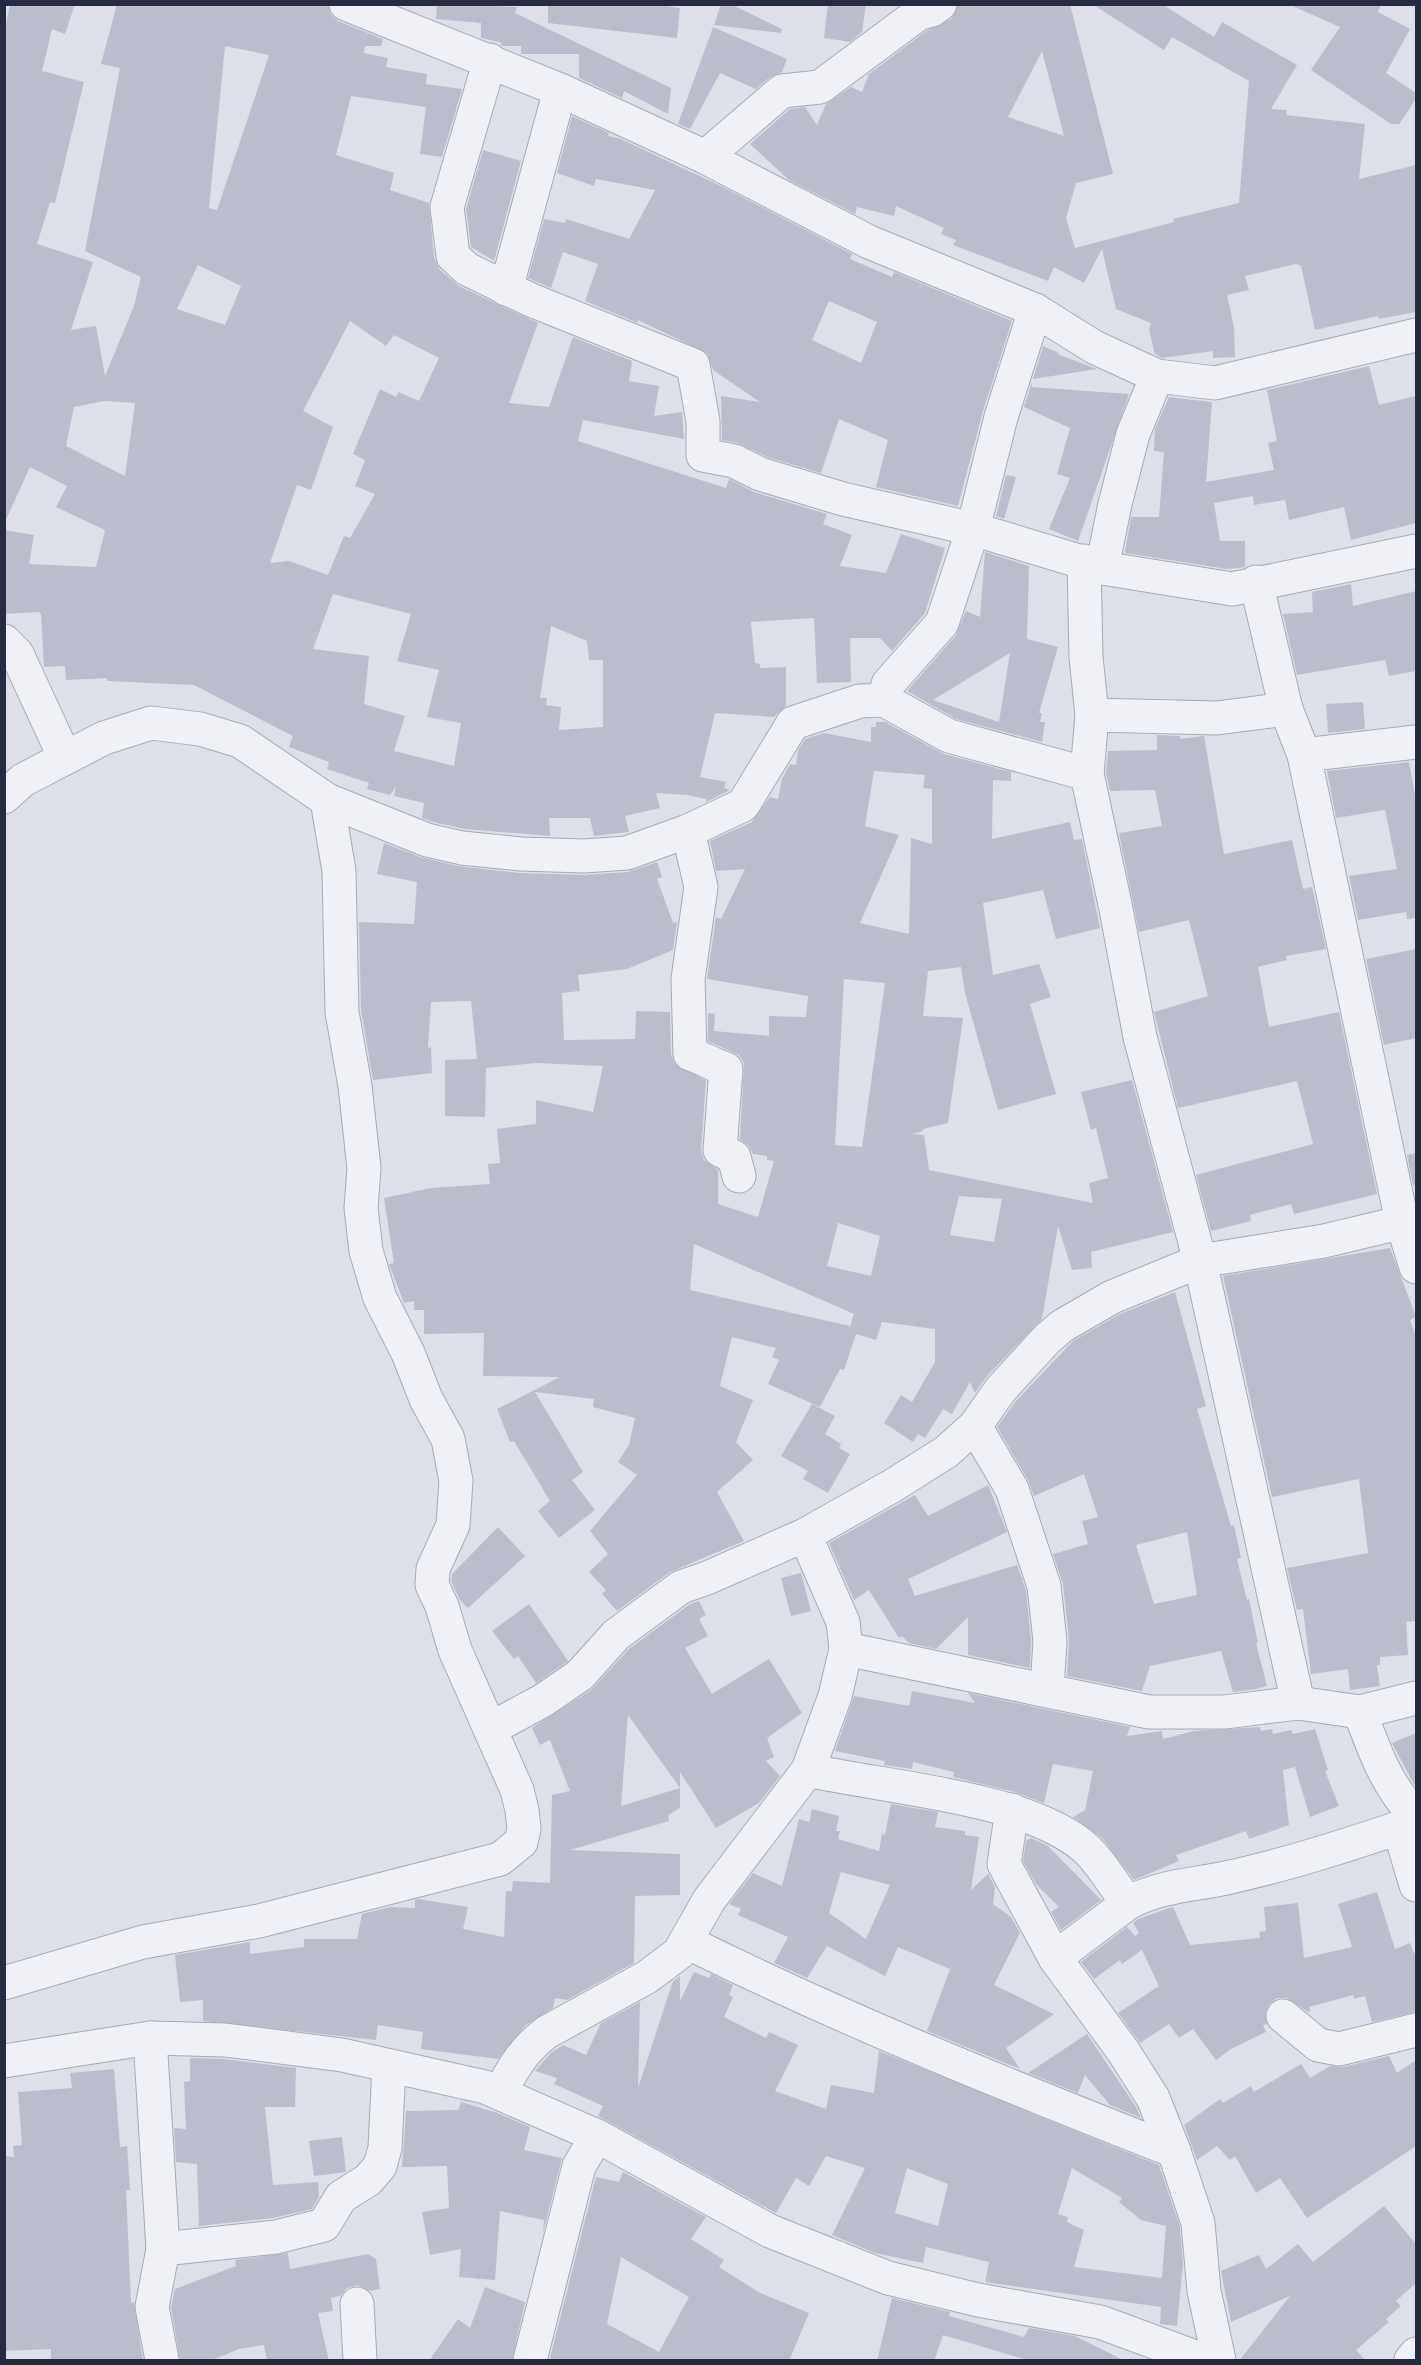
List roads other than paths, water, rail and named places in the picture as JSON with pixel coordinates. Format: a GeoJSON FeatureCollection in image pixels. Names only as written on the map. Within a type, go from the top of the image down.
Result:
{"type":"FeatureCollection","features":[{"type":"Feature","properties":{"kind":"street"},"geometry":{"type":"LineString","coordinates":[[346,4],[560,90],[705,157],[869,242],[1035,310],[1094,347],[1157,376],[1215,382],[1416,335]]}},
{"type":"Feature","properties":{"kind":"street"},"geometry":{"type":"LineString","coordinates":[[705,157],[782,91],[820,87],[918,14],[932,10],[940,4]]}},
{"type":"Feature","properties":{"kind":"street"},"geometry":{"type":"LineString","coordinates":[[490,60],[447,207],[453,256],[467,269],[507,289],[693,365],[703,421],[703,455],[734,461],[760,474],[843,499],[973,529],[1093,565],[1232,590],[1256,582],[1416,551]]}},
{"type":"Feature","properties":{"kind":"street"},"geometry":{"type":"LineString","coordinates":[[507,289],[560,90]]}},
{"type":"Feature","properties":{"kind":"street"},"geometry":{"type":"LineString","coordinates":[[884,700],[888,684],[942,623],[973,529],[1000,417],[1035,310]]}},
{"type":"Feature","properties":{"kind":"street"},"geometry":{"type":"LineString","coordinates":[[1157,376],[1133,434],[1115,504],[1093,565],[1086,657],[1092,715],[1087,774],[1140,1037],[1200,1261],[1298,1703]]}},
{"type":"Feature","properties":{"kind":"street"},"geometry":{"type":"LineString","coordinates":[[1256,582],[1286,709],[1304,755],[1409,1221],[1416,1267]]}},
{"type":"Feature","properties":{"kind":"street"},"geometry":{"type":"LineString","coordinates":[[4,641],[17,654],[65,758]]}},
{"type":"Feature","properties":{"kind":"street"},"geometry":{"type":"LineString","coordinates":[[4,797],[23,780],[104,738],[151,723],[200,729],[240,741],[327,800],[427,840],[462,848],[521,855],[584,856],[627,853],[688,831],[743,805],[793,723],[860,701],[884,700],[948,736],[1087,774]]}},
{"type":"Feature","properties":{"kind":"street"},"geometry":{"type":"LineString","coordinates":[[1092,715],[1217,718],[1286,709]]}},
{"type":"Feature","properties":{"kind":"street"},"geometry":{"type":"LineString","coordinates":[[1304,755],[1416,742]]}},
{"type":"Feature","properties":{"kind":"street"},"geometry":{"type":"LineString","coordinates":[[4,1983],[143,1942],[259,1921],[500,1859],[521,1842],[524,1829],[517,1790],[455,1650],[442,1606],[432,1585],[433,1569],[453,1525],[456,1481],[448,1439],[426,1399],[408,1353],[380,1298],[366,1251],[361,1208],[363,1156],[356,1086],[342,1012],[339,881],[327,800]]}},
{"type":"Feature","properties":{"kind":"street"},"geometry":{"type":"LineString","coordinates":[[688,831],[702,888],[688,979],[690,1054],[726,1069],[720,1150],[734,1157],[739,1176]]}},
{"type":"Feature","properties":{"kind":"street"},"geometry":{"type":"LineString","coordinates":[[490,1729],[542,1701],[580,1675],[616,1635],[681,1587],[805,1535],[946,1452],[975,1426],[1025,1361],[1062,1326],[1112,1297],[1200,1261],[1324,1240],[1409,1221]]}},
{"type":"Feature","properties":{"kind":"street"},"geometry":{"type":"LineString","coordinates":[[975,1426],[1012,1489],[1044,1586],[1050,1641],[1046,1671],[1047,1689]]}},
{"type":"Feature","properties":{"kind":"street"},"geometry":{"type":"LineString","coordinates":[[500,2093],[516,2061],[532,2043],[547,2032],[647,1977],[679,1953],[709,1900],[808,1770],[835,1696],[846,1648],[843,1622],[805,1535]]}},
{"type":"Feature","properties":{"kind":"street"},"geometry":{"type":"LineString","coordinates":[[846,1648],[1149,1712],[1190,1714],[1298,1703],[1317,1704],[1360,1713],[1416,1698]]}},
{"type":"Feature","properties":{"kind":"street"},"geometry":{"type":"LineString","coordinates":[[1360,1713],[1389,1781],[1410,1822],[1416,1885]]}},
{"type":"Feature","properties":{"kind":"street"},"geometry":{"type":"LineString","coordinates":[[808,1770],[1012,1810],[1069,1836],[1084,1848],[1128,1903]]}},
{"type":"Feature","properties":{"kind":"street"},"geometry":{"type":"LineString","coordinates":[[1012,1810],[1004,1864],[1055,1958],[1123,2051],[1153,2098],[1174,2151],[1198,2223],[1204,2291],[1219,2361]]}},
{"type":"Feature","properties":{"kind":"street"},"geometry":{"type":"LineString","coordinates":[[1055,1958],[1128,1903],[1147,1893],[1226,1878],[1410,1822]]}},
{"type":"Feature","properties":{"kind":"street"},"geometry":{"type":"LineString","coordinates":[[687,1942],[791,1994],[900,2041],[1174,2151]]}},
{"type":"Feature","properties":{"kind":"street"},"geometry":{"type":"LineString","coordinates":[[1283,2016],[1318,2045],[1339,2049],[1416,2030]]}},
{"type":"Feature","properties":{"kind":"street"},"geometry":{"type":"LineString","coordinates":[[150,2038],[163,2249],[152,2307],[162,2361]]}},
{"type":"Feature","properties":{"kind":"street"},"geometry":{"type":"LineString","coordinates":[[4,2061],[150,2038],[225,2040],[342,2055],[485,2087],[597,2136],[770,2231],[888,2278],[978,2300],[1100,2322],[1203,2361]]}},
{"type":"Feature","properties":{"kind":"street"},"geometry":{"type":"LineString","coordinates":[[163,2249],[265,2239],[324,2225],[341,2197],[368,2180],[380,2166],[385,2148],[389,2066]]}},
{"type":"Feature","properties":{"kind":"street"},"geometry":{"type":"LineString","coordinates":[[530,2361],[579,2166],[597,2136]]}},
{"type":"Feature","properties":{"kind":"street"},"geometry":{"type":"LineString","coordinates":[[357,2304],[360,2361]]}},
{"type":"Feature","properties":{"kind":"street"},"geometry":{"type":"LineString","coordinates":[[1411,2361],[1416,2354]]}}]}
